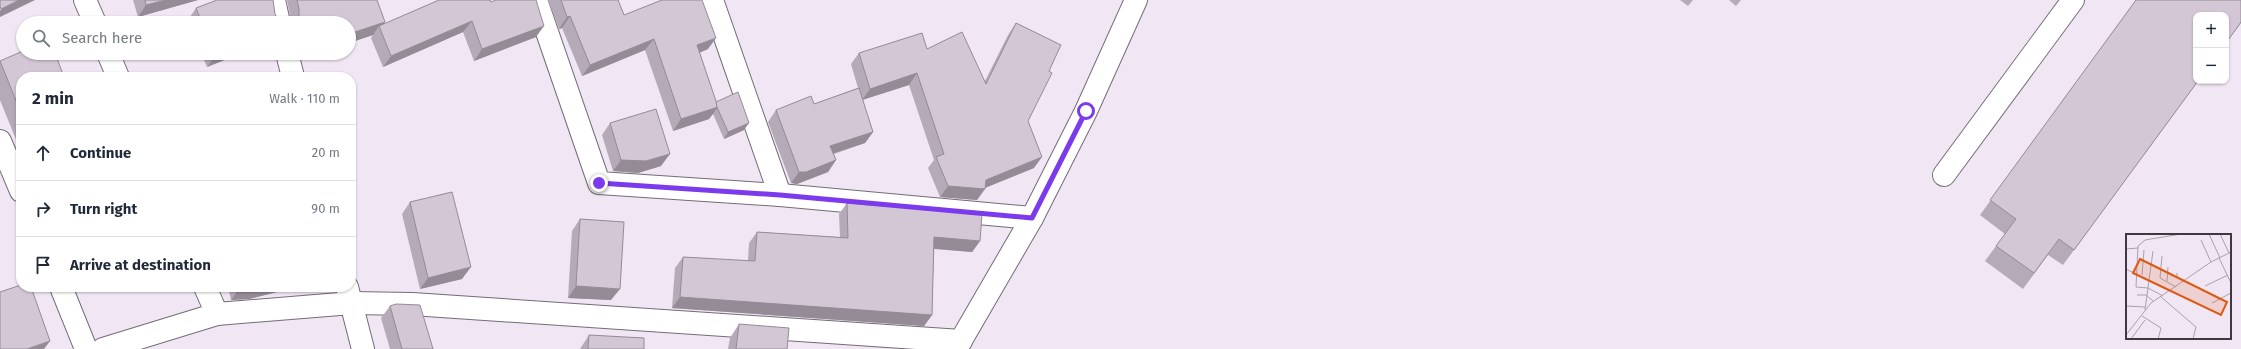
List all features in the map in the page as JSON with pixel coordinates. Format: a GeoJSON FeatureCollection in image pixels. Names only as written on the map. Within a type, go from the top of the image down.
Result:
{"type":"FeatureCollection","features":[{"type":"Feature","properties":{"kind":"street"},"geometry":{"type":"LineString","coordinates":[[85,0],[92,16]]}},
{"type":"Feature","properties":{"kind":"street"},"geometry":{"type":"LineString","coordinates":[[274,0],[277,16]]}},
{"type":"Feature","properties":{"kind":"street"},"geometry":{"type":"LineString","coordinates":[[536,0],[599,183],[780,195],[1032,218]]}},
{"type":"Feature","properties":{"kind":"street"},"geometry":{"type":"LineString","coordinates":[[712,0],[780,195]]}},
{"type":"Feature","properties":{"kind":"street"},"geometry":{"type":"LineString","coordinates":[[1944,175],[2073,0]]}},
{"type":"Feature","properties":{"kind":"street"},"geometry":{"type":"LineString","coordinates":[[103,349],[217,314],[350,295],[412,304],[958,345],[1032,218],[1086,111],[1128,2]]}},
{"type":"Feature","properties":{"kind":"street"},"geometry":{"type":"LineString","coordinates":[[111,60],[116,72]]}},
{"type":"Feature","properties":{"kind":"street"},"geometry":{"type":"LineString","coordinates":[[289,60],[292,72]]}},
{"type":"Feature","properties":{"kind":"street"},"geometry":{"type":"LineString","coordinates":[[0,141],[16,179]]}},
{"type":"Feature","properties":{"kind":"street"},"geometry":{"type":"LineString","coordinates":[[63,292],[86,349]]}},
{"type":"Feature","properties":{"kind":"street"},"geometry":{"type":"LineString","coordinates":[[208,292],[217,314]]}},
{"type":"Feature","properties":{"kind":"street"},"geometry":{"type":"LineString","coordinates":[[350,295],[363,349]]}},
{"type":"Feature","properties":{"kind":"building"},"geometry":{"type":"Polygon","coordinates":[[[0,0],[19,0],[1,9],[0,0]]]}},
{"type":"Feature","properties":{"kind":"building"},"geometry":{"type":"Polygon","coordinates":[[[145,0],[166,0],[146,5],[145,0]]]}},
{"type":"Feature","properties":{"kind":"building"},"geometry":{"type":"Polygon","coordinates":[[[217,0],[273,0],[276,16],[199,16],[196,8],[217,0]]]}},
{"type":"Feature","properties":{"kind":"building"},"geometry":{"type":"Polygon","coordinates":[[[297,0],[377,0],[385,22],[356,32],[356,16],[299,16],[297,0]]]}},
{"type":"Feature","properties":{"kind":"building"},"geometry":{"type":"Polygon","coordinates":[[[439,0],[490,0],[491,2],[496,0],[536,0],[544,26],[482,49],[472,21],[391,56],[379,26],[439,0]]]}},
{"type":"Feature","properties":{"kind":"building"},"geometry":{"type":"Polygon","coordinates":[[[561,0],[618,0],[624,15],[662,0],[702,0],[716,38],[697,45],[718,107],[681,119],[654,39],[590,65],[570,16],[567,17],[561,0]]]}},
{"type":"Feature","properties":{"kind":"building"},"geometry":{"type":"Polygon","coordinates":[[[2136,0],[2241,0],[2241,22],[2229,39],[2229,12],[2193,12],[2193,84],[2196,84],[2074,250],[2059,239],[2034,273],[1996,246],[2016,219],[1990,200],[2136,0]]]}},
{"type":"Feature","properties":{"kind":"building"},"geometry":{"type":"Polygon","coordinates":[[[1016,23],[1061,45],[1049,71],[1052,73],[1028,121],[1042,157],[986,180],[985,189],[948,186],[936,157],[944,154],[917,73],[870,89],[859,53],[922,33],[927,49],[962,32],[986,84],[1016,23]]]}},
{"type":"Feature","properties":{"kind":"building"},"geometry":{"type":"Polygon","coordinates":[[[16,54],[16,60],[58,60],[62,72],[16,72],[16,101],[0,61],[16,54]]]}},
{"type":"Feature","properties":{"kind":"building"},"geometry":{"type":"Polygon","coordinates":[[[859,88],[873,132],[830,146],[836,160],[806,172],[799,172],[776,110],[811,96],[814,104],[859,88]]]}},
{"type":"Feature","properties":{"kind":"building"},"geometry":{"type":"Polygon","coordinates":[[[738,92],[749,123],[728,132],[716,102],[738,92]]]}},
{"type":"Feature","properties":{"kind":"building"},"geometry":{"type":"Polygon","coordinates":[[[656,109],[670,154],[646,161],[621,160],[610,123],[656,109]]]}},
{"type":"Feature","properties":{"kind":"building"},"geometry":{"type":"Polygon","coordinates":[[[452,192],[471,267],[428,278],[410,202],[452,192]]]}},
{"type":"Feature","properties":{"kind":"building"},"geometry":{"type":"Polygon","coordinates":[[[847,203],[982,214],[980,241],[934,237],[932,315],[680,297],[683,257],[755,261],[757,232],[848,238],[847,203]]]}},
{"type":"Feature","properties":{"kind":"building"},"geometry":{"type":"Polygon","coordinates":[[[580,219],[624,222],[620,289],[576,286],[580,219]]]}},
{"type":"Feature","properties":{"kind":"building"},"geometry":{"type":"Polygon","coordinates":[[[16,287],[16,292],[33,292],[50,341],[27,349],[0,349],[0,292],[16,287]]]}},
{"type":"Feature","properties":{"kind":"building"},"geometry":{"type":"Polygon","coordinates":[[[396,304],[420,305],[433,349],[402,349],[390,306],[396,304]]]}},
{"type":"Feature","properties":{"kind":"building"},"geometry":{"type":"Polygon","coordinates":[[[739,324],[789,328],[787,349],[736,349],[739,324]]]}},
{"type":"Feature","properties":{"kind":"building"},"geometry":{"type":"Polygon","coordinates":[[[589,335],[644,338],[644,349],[588,349],[589,335]]]}},
{"type":"Feature","properties":{"kind":"route"},"geometry":{"type":"LineString","coordinates":[[599,183],[780,195],[1032,218],[1086,111]]}}]}
